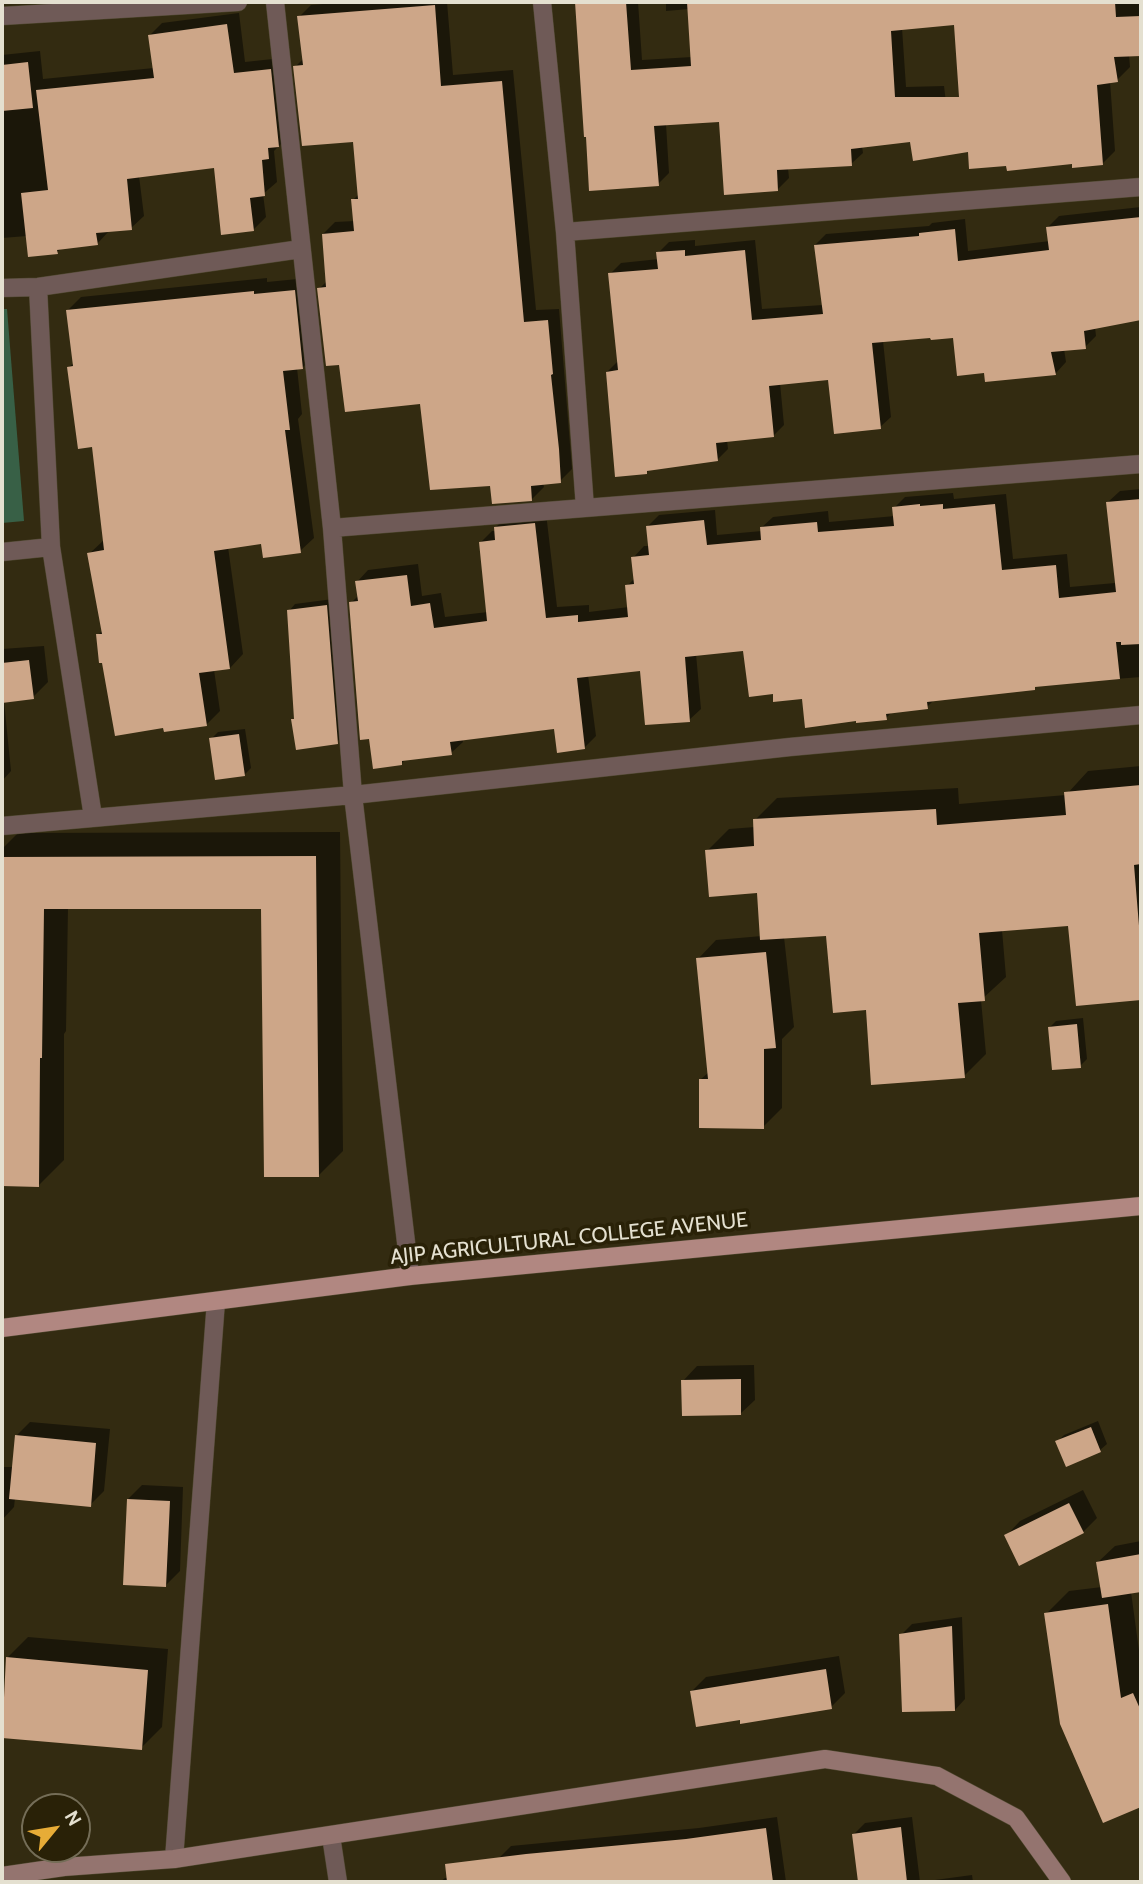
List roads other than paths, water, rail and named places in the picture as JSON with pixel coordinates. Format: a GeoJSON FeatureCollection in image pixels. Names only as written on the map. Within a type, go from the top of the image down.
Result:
{"type":"FeatureCollection","features":[{"type":"Feature","properties":{"kind":"main road","name":"AJIP AGRICULTURAL COLLEGE AVENUE"},"geometry":{"type":"LineString","coordinates":[[2,1328],[410,1276],[1141,1206]]}},
{"type":"Feature","properties":{"kind":"main road"},"geometry":{"type":"LineString","coordinates":[[2,1876],[65,1875],[825,1759],[937,1776],[1016,1818],[1062,1882]]}},
{"type":"Feature","properties":{"kind":"street"},"geometry":{"type":"LineString","coordinates":[[2,16],[238,2]]}},
{"type":"Feature","properties":{"kind":"street"},"geometry":{"type":"LineString","coordinates":[[275,2],[331,528],[353,795],[410,1276]]}},
{"type":"Feature","properties":{"kind":"street"},"geometry":{"type":"LineString","coordinates":[[542,2],[565,232],[585,508]]}},
{"type":"Feature","properties":{"kind":"street"},"geometry":{"type":"LineString","coordinates":[[565,232],[1141,187]]}},
{"type":"Feature","properties":{"kind":"street"},"geometry":{"type":"LineString","coordinates":[[2,288],[38,287],[301,248]]}},
{"type":"Feature","properties":{"kind":"street"},"geometry":{"type":"LineString","coordinates":[[38,287],[51,547],[93,817]]}},
{"type":"Feature","properties":{"kind":"street"},"geometry":{"type":"LineString","coordinates":[[331,528],[1141,464]]}},
{"type":"Feature","properties":{"kind":"street"},"geometry":{"type":"LineString","coordinates":[[2,552],[51,547]]}},
{"type":"Feature","properties":{"kind":"street"},"geometry":{"type":"LineString","coordinates":[[2,826],[353,795],[790,747],[1141,715]]}},
{"type":"Feature","properties":{"kind":"street"},"geometry":{"type":"LineString","coordinates":[[174,1859],[216,1301]]}},
{"type":"Feature","properties":{"kind":"street"},"geometry":{"type":"LineString","coordinates":[[331,1836],[338,1882]]}}]}
